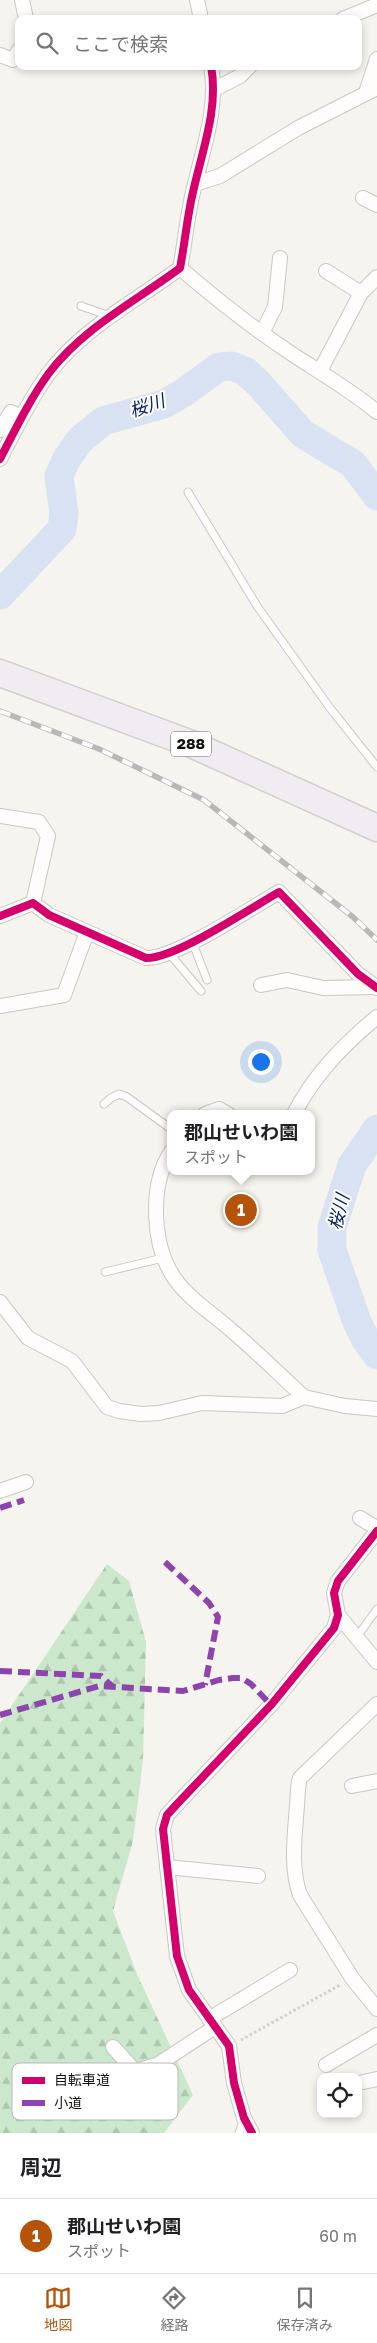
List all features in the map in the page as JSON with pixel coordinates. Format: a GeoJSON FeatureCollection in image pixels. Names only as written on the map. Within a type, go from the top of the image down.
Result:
{"type":"FeatureCollection","features":[{"type":"Feature","properties":{"kind":"highway","name":"288"},"geometry":{"type":"LineString","coordinates":[[0,673],[189,742],[377,828]]}},
{"type":"Feature","properties":{"kind":"street"},"geometry":{"type":"LineString","coordinates":[[22,0],[25,15]]}},
{"type":"Feature","properties":{"kind":"street"},"geometry":{"type":"LineString","coordinates":[[198,1],[200,15]]}},
{"type":"Feature","properties":{"kind":"street"},"geometry":{"type":"LineString","coordinates":[[352,15],[377,4]]}},
{"type":"Feature","properties":{"kind":"street"},"geometry":{"type":"LineString","coordinates":[[0,55],[14,60],[15,58]]}},
{"type":"Feature","properties":{"kind":"street"},"geometry":{"type":"LineString","coordinates":[[195,184],[220,176],[298,128],[372,90],[377,59]]}},
{"type":"Feature","properties":{"kind":"street"},"geometry":{"type":"LineString","coordinates":[[0,459],[22,417],[50,372],[80,341],[110,316],[180,268],[195,184],[212,113],[214,89],[212,70]]}},
{"type":"Feature","properties":{"kind":"street"},"geometry":{"type":"LineString","coordinates":[[214,89],[240,76],[246,70]]}},
{"type":"Feature","properties":{"kind":"street"},"geometry":{"type":"LineString","coordinates":[[363,198],[377,205]]}},
{"type":"Feature","properties":{"kind":"street"},"geometry":{"type":"LineString","coordinates":[[262,333],[274,308],[280,258]]}},
{"type":"Feature","properties":{"kind":"street"},"geometry":{"type":"LineString","coordinates":[[180,268],[226,308],[320,370],[377,412]]}},
{"type":"Feature","properties":{"kind":"street"},"geometry":{"type":"LineString","coordinates":[[326,271],[361,293]]}},
{"type":"Feature","properties":{"kind":"street"},"geometry":{"type":"LineString","coordinates":[[320,370],[361,293],[377,277]]}},
{"type":"Feature","properties":{"kind":"street"},"geometry":{"type":"LineString","coordinates":[[0,430],[11,412],[22,417]]}},
{"type":"Feature","properties":{"kind":"street"},"geometry":{"type":"LineString","coordinates":[[0,816],[39,822],[48,836],[32,904]]}},
{"type":"Feature","properties":{"kind":"street"},"geometry":{"type":"LineString","coordinates":[[0,916],[32,904],[87,932],[146,958],[156,958],[192,942],[280,892],[358,974],[376,988]]}},
{"type":"Feature","properties":{"kind":"street"},"geometry":{"type":"LineString","coordinates":[[0,1006],[64,996],[87,932]]}},
{"type":"Feature","properties":{"kind":"street"},"geometry":{"type":"LineString","coordinates":[[261,985],[287,980],[323,988],[376,988]]}},
{"type":"Feature","properties":{"kind":"street"},"geometry":{"type":"LineString","coordinates":[[297,1110],[323,1068],[377,1017]]}},
{"type":"Feature","properties":{"kind":"street"},"geometry":{"type":"LineString","coordinates":[[167,1159],[160,1172],[156,1207],[164,1258],[176,1280],[185,1291],[233,1331],[304,1397],[345,1406],[377,1409]]}},
{"type":"Feature","properties":{"kind":"street"},"geometry":{"type":"LineString","coordinates":[[0,1302],[28,1338],[72,1361],[106,1407],[141,1414],[202,1403],[282,1406],[304,1397]]}},
{"type":"Feature","properties":{"kind":"street"},"geometry":{"type":"LineString","coordinates":[[0,1491],[26,1482]]}},
{"type":"Feature","properties":{"kind":"street"},"geometry":{"type":"LineString","coordinates":[[252,2133],[244,2118],[234,2083],[229,2046],[189,1990],[177,1956],[162,1829],[167,1816],[270,1705],[334,1628],[338,1615],[334,1593],[338,1581],[377,1530],[360,1518]]}},
{"type":"Feature","properties":{"kind":"street"},"geometry":{"type":"LineString","coordinates":[[338,1615],[377,1662]]}},
{"type":"Feature","properties":{"kind":"street"},"geometry":{"type":"LineString","coordinates":[[377,1704],[300,1778],[297,1787],[294,1836],[296,1884],[300,1895],[352,1978],[377,2009]]}},
{"type":"Feature","properties":{"kind":"street"},"geometry":{"type":"LineString","coordinates":[[352,1786],[377,1781]]}},
{"type":"Feature","properties":{"kind":"street"},"geometry":{"type":"LineString","coordinates":[[167,1868],[258,1876]]}},
{"type":"Feature","properties":{"kind":"street"},"geometry":{"type":"LineString","coordinates":[[160,2063],[212,2023],[290,1970]]}},
{"type":"Feature","properties":{"kind":"street"},"geometry":{"type":"LineString","coordinates":[[326,2066],[377,2035]]}},
{"type":"Feature","properties":{"kind":"street"},"geometry":{"type":"LineString","coordinates":[[114,2047],[128,2063]]}},
{"type":"Feature","properties":{"kind":"lane"},"geometry":{"type":"LineString","coordinates":[[81,306],[110,316]]}},
{"type":"Feature","properties":{"kind":"lane"},"geometry":{"type":"LineString","coordinates":[[188,492],[257,606],[330,708],[377,767]]}},
{"type":"Feature","properties":{"kind":"lane"},"geometry":{"type":"LineString","coordinates":[[192,942],[207,980]]}},
{"type":"Feature","properties":{"kind":"lane"},"geometry":{"type":"LineString","coordinates":[[169,953],[201,990]]}},
{"type":"Feature","properties":{"kind":"lane"},"geometry":{"type":"LineString","coordinates":[[104,1104],[119,1094],[127,1097],[167,1126]]}},
{"type":"Feature","properties":{"kind":"lane"},"geometry":{"type":"LineString","coordinates":[[105,1272],[164,1258]]}},
{"type":"Feature","properties":{"kind":"lane"},"geometry":{"type":"LineString","coordinates":[[357,1637],[377,1609]]}},
{"type":"Feature","properties":{"kind":"lane"},"geometry":{"type":"LineString","coordinates":[[239,2133],[244,2118]]}},
{"type":"Feature","properties":{"kind":"path"},"geometry":{"type":"LineString","coordinates":[[229,2046],[352,1978]]}},
{"type":"Feature","properties":{"kind":"green space"},"geometry":{"type":"Polygon","coordinates":[[[107,1564],[129,1581],[146,1642],[143,1760],[133,1841],[113,1911],[137,1974],[193,2095],[178,2115],[178,2063],[12,2063],[12,2120],[174,2120],[164,2133],[0,2133],[0,1723],[107,1564]]]}},
{"type":"Feature","properties":{"kind":"waterway","name":"桜川"},"geometry":{"type":"LineString","coordinates":[[0,595],[62,529],[64,514],[59,476],[66,460],[80,440],[103,421],[164,404],[219,367],[232,366],[245,371],[303,434],[353,464],[377,496]]}},
{"type":"Feature","properties":{"kind":"waterway","name":"桜川"},"geometry":{"type":"LineString","coordinates":[[377,1129],[352,1165],[332,1227],[332,1250],[357,1322],[366,1340],[377,1355]]}},
{"type":"Feature","properties":{"kind":"railway"},"geometry":{"type":"LineString","coordinates":[[0,711],[99,749],[204,800],[353,917],[377,940]]}},
{"type":"Feature","properties":{"kind":"marked path"},"geometry":{"type":"LineString","coordinates":[[0,1508],[24,1500]]}},
{"type":"Feature","properties":{"kind":"marked path"},"geometry":{"type":"LineString","coordinates":[[165,1562],[209,1603],[218,1617],[205,1685]]}},
{"type":"Feature","properties":{"kind":"marked path"},"geometry":{"type":"LineString","coordinates":[[0,1671],[101,1676],[112,1686]]}},
{"type":"Feature","properties":{"kind":"marked path"},"geometry":{"type":"LineString","coordinates":[[0,1715],[99,1686],[183,1691],[219,1680],[233,1678],[242,1678],[251,1684],[271,1705]]}},
{"type":"Feature","properties":{"kind":"cycle path"},"geometry":{"type":"LineString","coordinates":[[0,459],[35,393],[63,357],[78,342],[111,316],[180,268],[191,201],[211,114],[213,98],[212,70]]}},
{"type":"Feature","properties":{"kind":"cycle path"},"geometry":{"type":"LineString","coordinates":[[0,916],[33,903],[49,915],[146,958],[159,956],[193,942],[279,892],[358,974],[377,988]]}},
{"type":"Feature","properties":{"kind":"cycle path"},"geometry":{"type":"LineString","coordinates":[[252,2133],[244,2118],[234,2083],[229,2046],[189,1990],[177,1956],[163,1829],[167,1815],[271,1705],[334,1628],[338,1615],[334,1593],[338,1581],[377,1531]]}},
{"type":"Feature","properties":{"kind":"place","name":"郡山せいわ園"},"geometry":{"type":"Point","coordinates":[241,1210]}}]}
